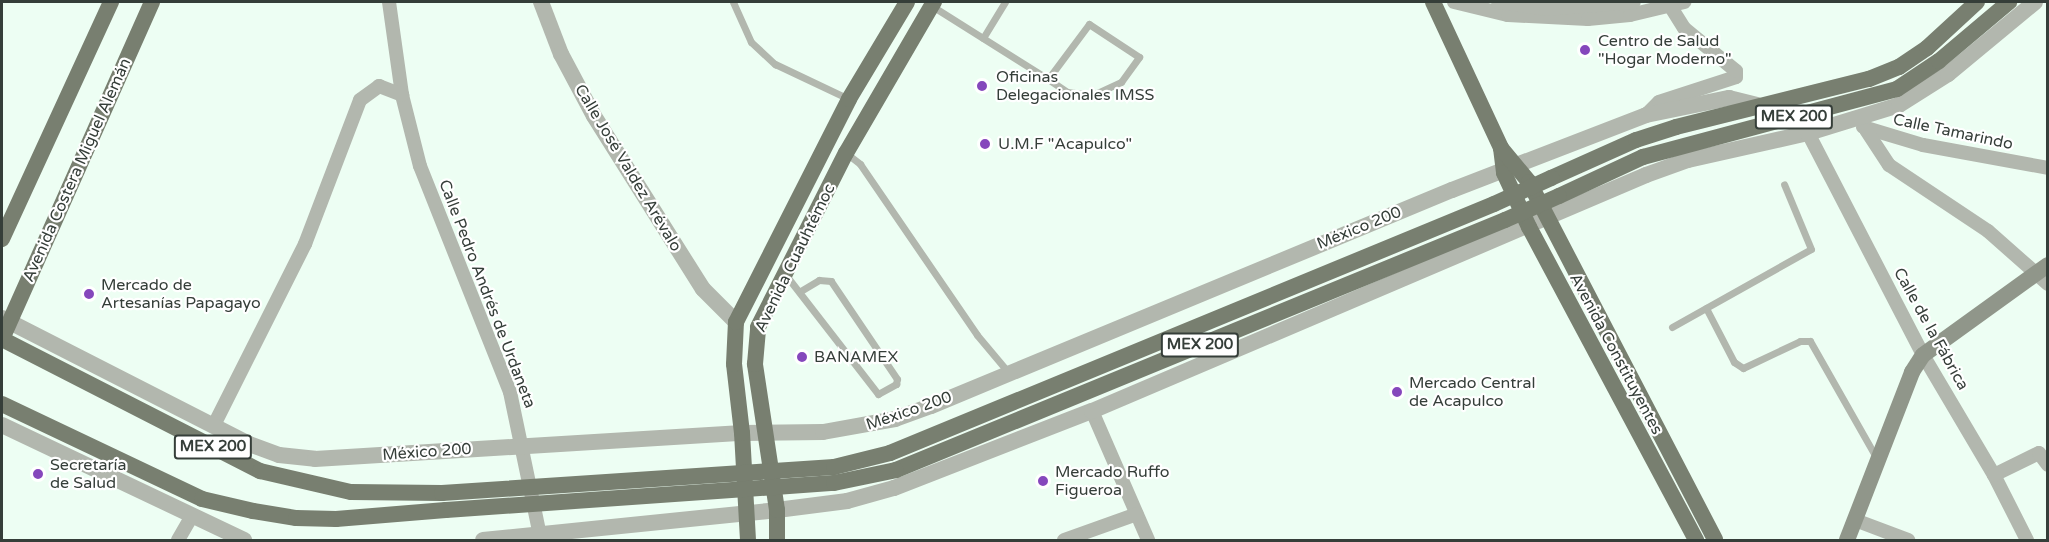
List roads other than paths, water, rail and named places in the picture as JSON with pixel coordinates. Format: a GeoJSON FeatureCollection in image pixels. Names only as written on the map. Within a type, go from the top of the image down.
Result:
{"type":"FeatureCollection","features":[{"type":"Feature","properties":{"kind":"main road"},"geometry":{"type":"LineString","coordinates":[[2,240],[7,217],[111,2]]}},
{"type":"Feature","properties":{"kind":"main road","name":"Avenida Costera Miguel Alemán"},"geometry":{"type":"LineString","coordinates":[[2,339],[5,320],[152,2]]}},
{"type":"Feature","properties":{"kind":"main road","name":"Avenida Cuauhtémoc"},"geometry":{"type":"LineString","coordinates":[[748,540],[742,433],[734,364],[736,322],[849,99],[907,2]]}},
{"type":"Feature","properties":{"kind":"main road"},"geometry":{"type":"LineString","coordinates":[[1433,2],[1512,170]]}},
{"type":"Feature","properties":{"kind":"main road","name":"MEX 200"},"geometry":{"type":"LineString","coordinates":[[1757,105],[1869,79],[1899,66],[1927,48],[1977,2]]}},
{"type":"Feature","properties":{"kind":"main road","name":"MEX 200"},"geometry":{"type":"LineString","coordinates":[[2,404],[202,499],[296,518],[834,483],[896,470],[1505,220],[1643,157],[1897,88],[1939,61],[2009,2]]}},
{"type":"Feature","properties":{"kind":"main road","name":"Avenida Cuauhtémoc"},"geometry":{"type":"LineString","coordinates":[[777,540],[777,510],[755,347],[758,327],[846,153],[933,4]]}},
{"type":"Feature","properties":{"kind":"main road","name":"México 200"},"geometry":{"type":"LineString","coordinates":[[2,339],[260,471],[351,492],[442,493],[834,466],[890,453],[1494,204],[1636,140],[1757,105]]}},
{"type":"Feature","properties":{"kind":"main road","name":"Avenida Constituyentes"},"geometry":{"type":"LineString","coordinates":[[1512,170],[1545,219],[1714,540]]}},
{"type":"Feature","properties":{"kind":"main road","name":"Avenida Constituyentes"},"geometry":{"type":"LineString","coordinates":[[1512,170],[1529,227],[1696,540]]}},
{"type":"Feature","properties":{"kind":"main road"},"geometry":{"type":"LineString","coordinates":[[1847,540],[1912,372],[1923,355],[2044,274]]}},
{"type":"Feature","properties":{"kind":"street","name":"Calle Pedro Andrés de Urdaneta"},"geometry":{"type":"LineString","coordinates":[[389,2],[402,95],[420,166],[510,392],[524,446],[542,537]]}},
{"type":"Feature","properties":{"kind":"street","name":"Calle José Valdez Arévalo"},"geometry":{"type":"LineString","coordinates":[[541,2],[561,54],[594,116],[703,290],[736,322]]}},
{"type":"Feature","properties":{"kind":"street"},"geometry":{"type":"LineString","coordinates":[[1454,2],[1508,15],[1588,20],[1684,2]]}},
{"type":"Feature","properties":{"kind":"street"},"geometry":{"type":"LineString","coordinates":[[1498,2],[1546,9],[1634,2]]}},
{"type":"Feature","properties":{"kind":"street"},"geometry":{"type":"LineString","coordinates":[[483,540],[542,537],[777,510],[847,501],[894,488],[1092,411],[1688,160],[1808,133],[1860,125],[1927,90],[2035,2]]}},
{"type":"Feature","properties":{"kind":"street"},"geometry":{"type":"LineString","coordinates":[[1646,115],[1659,102],[1731,82],[1736,71],[1684,28],[1669,4]]}},
{"type":"Feature","properties":{"kind":"street"},"geometry":{"type":"LineString","coordinates":[[214,425],[305,244],[360,100],[379,86],[402,95]]}},
{"type":"Feature","properties":{"kind":"street","name":"México 200"},"geometry":{"type":"LineString","coordinates":[[5,320],[214,425],[279,455],[315,459],[742,433],[823,432],[895,419],[1452,190],[1512,170],[1646,115],[1729,98],[1757,105]]}},
{"type":"Feature","properties":{"kind":"street"},"geometry":{"type":"LineString","coordinates":[[1860,125],[1889,165],[1988,231],[2044,274]]}},
{"type":"Feature","properties":{"kind":"street","name":"Calle Tamarindo"},"geometry":{"type":"LineString","coordinates":[[1860,125],[1923,145],[2048,168]]}},
{"type":"Feature","properties":{"kind":"street","name":"Calle de la Fábrica"},"geometry":{"type":"LineString","coordinates":[[1808,133],[1923,355],[1994,475],[2027,540]]}},
{"type":"Feature","properties":{"kind":"street"},"geometry":{"type":"LineString","coordinates":[[1092,411],[1148,540]]}},
{"type":"Feature","properties":{"kind":"street"},"geometry":{"type":"LineString","coordinates":[[2,425],[244,540]]}},
{"type":"Feature","properties":{"kind":"street"},"geometry":{"type":"LineString","coordinates":[[1994,475],[2039,453],[2048,465]]}},
{"type":"Feature","properties":{"kind":"street"},"geometry":{"type":"LineString","coordinates":[[1064,540],[1137,514]]}},
{"type":"Feature","properties":{"kind":"street"},"geometry":{"type":"LineString","coordinates":[[178,540],[192,516]]}},
{"type":"Feature","properties":{"kind":"street"},"geometry":{"type":"LineString","coordinates":[[1855,520],[1908,540]]}},
{"type":"Feature","properties":{"kind":"lane"},"geometry":{"type":"LineString","coordinates":[[733,2],[751,42],[775,64],[849,99]]}},
{"type":"Feature","properties":{"kind":"lane"},"geometry":{"type":"LineString","coordinates":[[983,38],[1005,2]]}},
{"type":"Feature","properties":{"kind":"lane"},"geometry":{"type":"LineString","coordinates":[[933,4],[983,38],[1048,80],[1067,92],[1093,95],[1121,82],[1139,57],[1089,24],[1048,80]]}},
{"type":"Feature","properties":{"kind":"lane"},"geometry":{"type":"LineString","coordinates":[[846,153],[860,164],[976,335],[1008,372]]}},
{"type":"Feature","properties":{"kind":"lane"},"geometry":{"type":"LineString","coordinates":[[1672,327],[1811,249],[1784,184]]}},
{"type":"Feature","properties":{"kind":"lane"},"geometry":{"type":"LineString","coordinates":[[785,274],[801,291],[878,393],[896,384],[897,379],[831,281],[819,280],[801,291]]}},
{"type":"Feature","properties":{"kind":"lane"},"geometry":{"type":"LineString","coordinates":[[1706,309],[1734,362],[1743,368],[1800,341],[1810,341],[1878,462]]}},
{"type":"Feature","properties":{"kind":"place","name":"Centro de Salud \"Hogar Moderno\""},"geometry":{"type":"Point","coordinates":[1585,50]}},
{"type":"Feature","properties":{"kind":"place","name":"Oficinas Delegacionales IMSS"},"geometry":{"type":"Point","coordinates":[982,86]}},
{"type":"Feature","properties":{"kind":"place","name":"U.M.F \"Acapulco\""},"geometry":{"type":"Point","coordinates":[985,144]}},
{"type":"Feature","properties":{"kind":"place","name":"Mercado de Artesanías Papagayo"},"geometry":{"type":"Point","coordinates":[89,294]}},
{"type":"Feature","properties":{"kind":"place","name":"BANAMEX"},"geometry":{"type":"Point","coordinates":[802,357]}},
{"type":"Feature","properties":{"kind":"place","name":"Mercado Central de Acapulco"},"geometry":{"type":"Point","coordinates":[1397,392]}},
{"type":"Feature","properties":{"kind":"place","name":"Secretaría de Salud"},"geometry":{"type":"Point","coordinates":[38,474]}},
{"type":"Feature","properties":{"kind":"place","name":"Mercado Ruffo Figueroa"},"geometry":{"type":"Point","coordinates":[1043,481]}}]}
